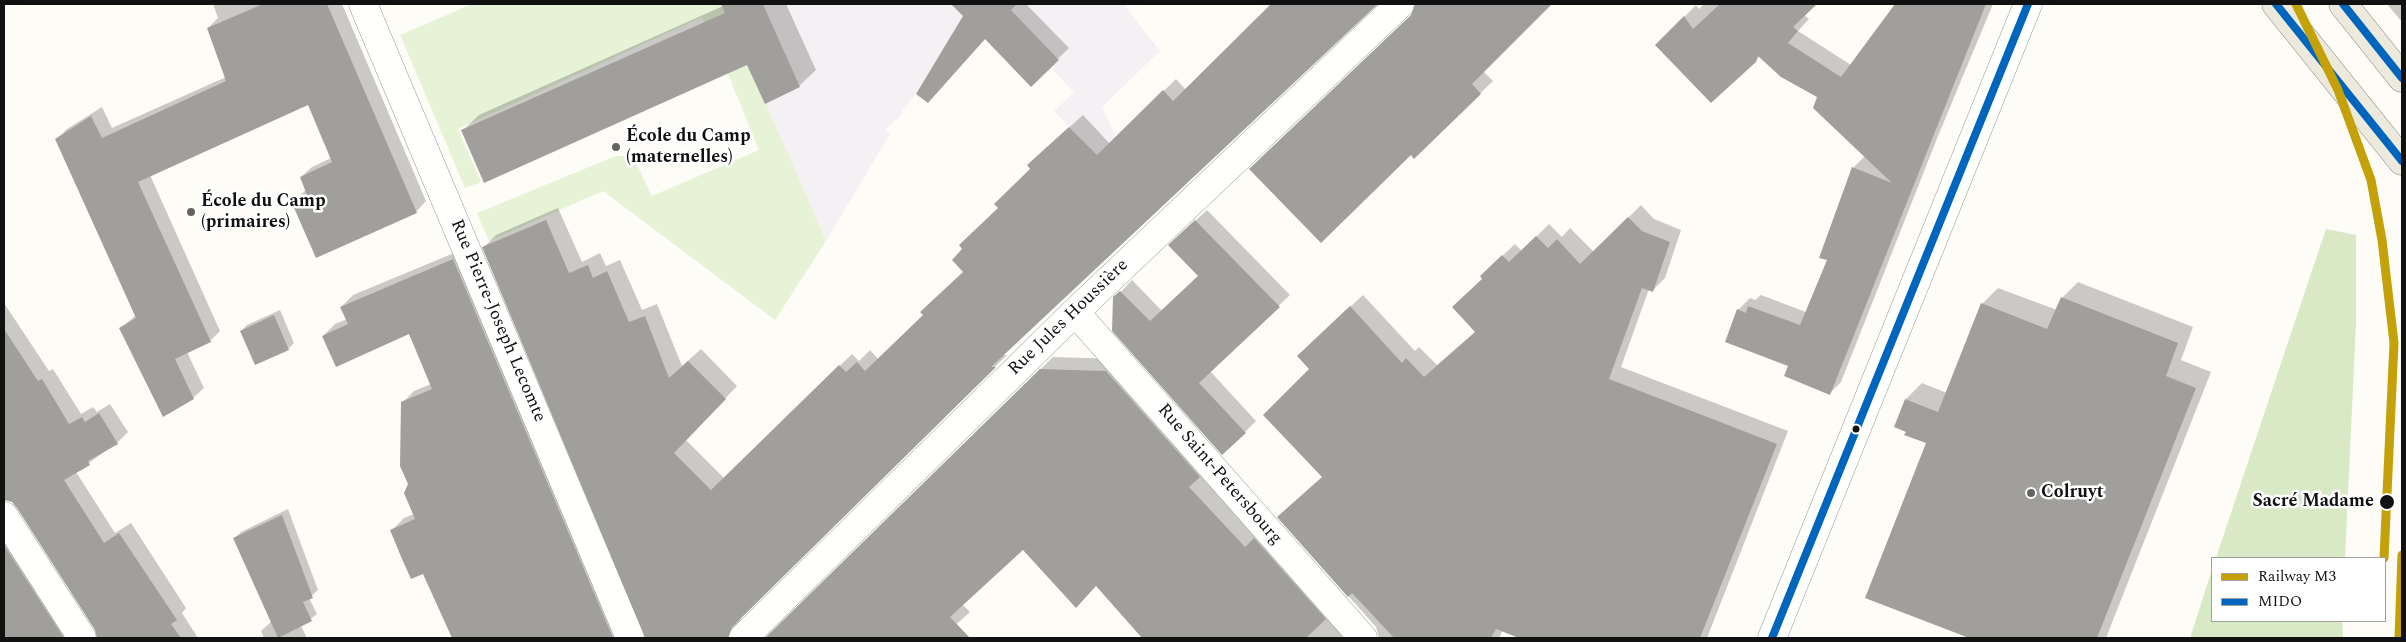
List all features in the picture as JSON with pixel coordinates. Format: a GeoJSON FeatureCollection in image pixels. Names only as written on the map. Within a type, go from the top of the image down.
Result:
{"type":"FeatureCollection","features":[{"type":"Feature","properties":{"kind":"main road"},"geometry":{"type":"LineString","coordinates":[[2276,4],[2402,161]]}},
{"type":"Feature","properties":{"kind":"main road"},"geometry":{"type":"LineString","coordinates":[[2343,4],[2402,78]]}},
{"type":"Feature","properties":{"kind":"street","name":"Rue Pierre-Joseph Lecomte"},"geometry":{"type":"LineString","coordinates":[[363,4],[630,638]]}},
{"type":"Feature","properties":{"kind":"street","name":"Rue Jules Houssière"},"geometry":{"type":"LineString","coordinates":[[742,638],[1074,312],[1400,4]]}},
{"type":"Feature","properties":{"kind":"street"},"geometry":{"type":"LineString","coordinates":[[1772,638],[2028,4]]}},
{"type":"Feature","properties":{"kind":"street","name":"Rue Saint-Petersbourg"},"geometry":{"type":"LineString","coordinates":[[1074,312],[1363,638]]}},
{"type":"Feature","properties":{"kind":"street"},"geometry":{"type":"LineString","coordinates":[[4,516],[82,638]]}},
{"type":"Feature","properties":{"kind":"shaded area"},"geometry":{"type":"Polygon","coordinates":[[[763,4],[974,4],[963,16],[915,95],[902,111],[903,113],[886,129],[890,134],[826,241],[764,103],[800,87],[763,4]]]}},
{"type":"Feature","properties":{"kind":"shaded area"},"geometry":{"type":"Polygon","coordinates":[[[1006,4],[1123,4],[1160,51],[1102,107],[1124,154],[1116,175],[1054,111],[1074,92],[1052,69],[1059,60],[1006,4]]]}},
{"type":"Feature","properties":{"kind":"green space"},"geometry":{"type":"Polygon","coordinates":[[[472,4],[722,4],[826,241],[775,320],[603,191],[489,241],[477,213],[616,156],[624,156],[637,165],[652,196],[759,150],[726,69],[702,17],[458,129],[481,182],[465,188],[400,35],[472,4]]]}},
{"type":"Feature","properties":{"kind":"green space"},"geometry":{"type":"Polygon","coordinates":[[[2326,229],[2356,235],[2356,323],[2345,557],[2216,557],[2326,229]]]}},
{"type":"Feature","properties":{"kind":"green space"},"geometry":{"type":"Polygon","coordinates":[[[2211,573],[2211,622],[2342,622],[2343,638],[2190,638],[2211,573]]]}},
{"type":"Feature","properties":{"kind":"building"},"geometry":{"type":"Polygon","coordinates":[[[263,4],[327,4],[417,213],[316,258],[291,201],[307,195],[300,177],[332,162],[308,105],[138,182],[211,342],[175,359],[194,399],[163,417],[119,328],[136,318],[55,139],[91,116],[102,138],[226,81],[207,28],[263,4]]]}},
{"type":"Feature","properties":{"kind":"building"},"geometry":{"type":"Polygon","coordinates":[[[721,4],[763,4],[800,87],[765,104],[747,65],[484,183],[461,130],[725,13],[721,4]]]}},
{"type":"Feature","properties":{"kind":"building"},"geometry":{"type":"Polygon","coordinates":[[[951,4],[1017,4],[1011,10],[1059,60],[1031,87],[985,39],[928,103],[916,94],[963,16],[951,4]]]}},
{"type":"Feature","properties":{"kind":"building"},"geometry":{"type":"Polygon","coordinates":[[[1271,4],[1378,4],[991,367],[996,367],[732,627],[728,638],[645,638],[482,247],[546,220],[569,273],[588,265],[593,278],[607,271],[629,322],[645,316],[669,378],[688,361],[726,399],[674,453],[711,490],[839,365],[846,372],[857,362],[865,371],[923,315],[920,312],[963,272],[952,260],[962,249],[959,245],[998,208],[994,204],[1030,169],[1027,165],[1069,127],[1097,155],[1163,90],[1173,101],[1271,4]]]}},
{"type":"Feature","properties":{"kind":"building"},"geometry":{"type":"Polygon","coordinates":[[[1415,4],[1552,4],[1472,84],[1481,94],[1414,159],[1411,155],[1321,243],[1249,169],[1411,15],[1415,4]]]}},
{"type":"Feature","properties":{"kind":"building"},"geometry":{"type":"Polygon","coordinates":[[[1720,4],[1817,4],[1793,27],[1798,31],[1788,43],[1841,77],[1895,4],[1986,4],[1830,395],[1784,376],[1788,366],[1725,342],[1737,309],[1746,313],[1748,306],[1800,325],[1827,260],[1819,258],[1852,167],[1892,183],[1813,108],[1817,97],[1781,77],[1758,56],[1756,62],[1711,103],[1655,45],[1684,16],[1693,29],[1720,4]]]}},
{"type":"Feature","properties":{"kind":"building"},"geometry":{"type":"Polygon","coordinates":[[[1628,217],[1642,231],[1670,242],[1653,292],[1642,288],[1609,379],[1777,444],[1700,638],[1519,638],[1496,629],[1491,638],[1394,638],[1352,593],[1348,597],[1277,517],[1322,477],[1263,415],[1309,369],[1297,356],[1350,306],[1402,363],[1406,358],[1424,377],[1475,332],[1452,307],[1482,279],[1480,276],[1502,255],[1509,262],[1536,236],[1548,248],[1557,239],[1580,264],[1628,217]]]}},
{"type":"Feature","properties":{"kind":"building"},"geometry":{"type":"Polygon","coordinates":[[[1195,220],[1280,307],[1199,383],[1246,433],[1222,455],[1112,331],[1113,297],[1120,291],[1150,321],[1198,276],[1168,245],[1195,220]]]}},
{"type":"Feature","properties":{"kind":"building"},"geometry":{"type":"Polygon","coordinates":[[[453,259],[613,638],[452,638],[423,574],[411,579],[402,559],[390,530],[415,519],[404,493],[408,484],[400,466],[401,402],[432,389],[409,334],[336,367],[322,336],[348,324],[340,307],[453,259]]]}},
{"type":"Feature","properties":{"kind":"building","name":"Colruyt"},"geometry":{"type":"Polygon","coordinates":[[[2061,297],[2178,343],[2166,376],[2196,388],[2097,638],[1969,638],[1865,598],[1926,443],[1904,435],[1906,432],[1894,427],[1905,399],[1938,412],[1981,303],[2047,329],[2061,297]]]}},
{"type":"Feature","properties":{"kind":"building"},"geometry":{"type":"Polygon","coordinates":[[[274,315],[289,350],[255,365],[240,331],[274,315]]]}},
{"type":"Feature","properties":{"kind":"building"},"geometry":{"type":"Polygon","coordinates":[[[4,329],[38,381],[42,379],[69,424],[82,417],[85,422],[99,413],[118,444],[88,461],[90,465],[64,480],[104,543],[119,533],[177,620],[171,624],[181,638],[97,638],[95,630],[17,508],[12,502],[4,500],[4,329]]]}},
{"type":"Feature","properties":{"kind":"building"},"geometry":{"type":"Polygon","coordinates":[[[1040,369],[1106,371],[1200,477],[1189,487],[1245,547],[1254,538],[1326,619],[1306,638],[1142,638],[1096,586],[1076,608],[1023,550],[950,617],[970,638],[765,638],[1040,369]]]}},
{"type":"Feature","properties":{"kind":"building"},"geometry":{"type":"Polygon","coordinates":[[[282,515],[313,598],[303,602],[312,621],[278,638],[233,538],[282,515]]]}},
{"type":"Feature","properties":{"kind":"building"},"geometry":{"type":"Polygon","coordinates":[[[4,545],[64,638],[4,638],[4,545]]]}},
{"type":"Feature","properties":{"kind":"rail line","name":"M3"},"geometry":{"type":"LineString","coordinates":[[2296,4],[2338,90],[2371,180],[2382,240],[2394,343],[2384,557]]}},
{"type":"Feature","properties":{"kind":"rail line","name":"M3"},"geometry":{"type":"LineString","coordinates":[[2399,638],[2402,555]]}},
{"type":"Feature","properties":{"kind":"transit line","name":"MIDO"},"geometry":{"type":"LineString","coordinates":[[1772,638],[2028,4]]}},
{"type":"Feature","properties":{"kind":"transit line","name":"MIDO"},"geometry":{"type":"LineString","coordinates":[[2276,4],[2402,161]]}},
{"type":"Feature","properties":{"kind":"transit line","name":"MIDO"},"geometry":{"type":"LineString","coordinates":[[2343,4],[2402,78]]}},
{"type":"Feature","properties":{"kind":"place","name":"École du Camp (maternelles)"},"geometry":{"type":"Point","coordinates":[616,147]}},
{"type":"Feature","properties":{"kind":"place","name":"École du Camp (primaires)"},"geometry":{"type":"Point","coordinates":[191,212]}},
{"type":"Feature","properties":{"kind":"place","name":"Colruyt"},"geometry":{"type":"Point","coordinates":[2031,493]}},
{"type":"Feature","properties":{"kind":"place","name":"Sacré Madame"},"geometry":{"type":"Point","coordinates":[2387,502]}}]}
